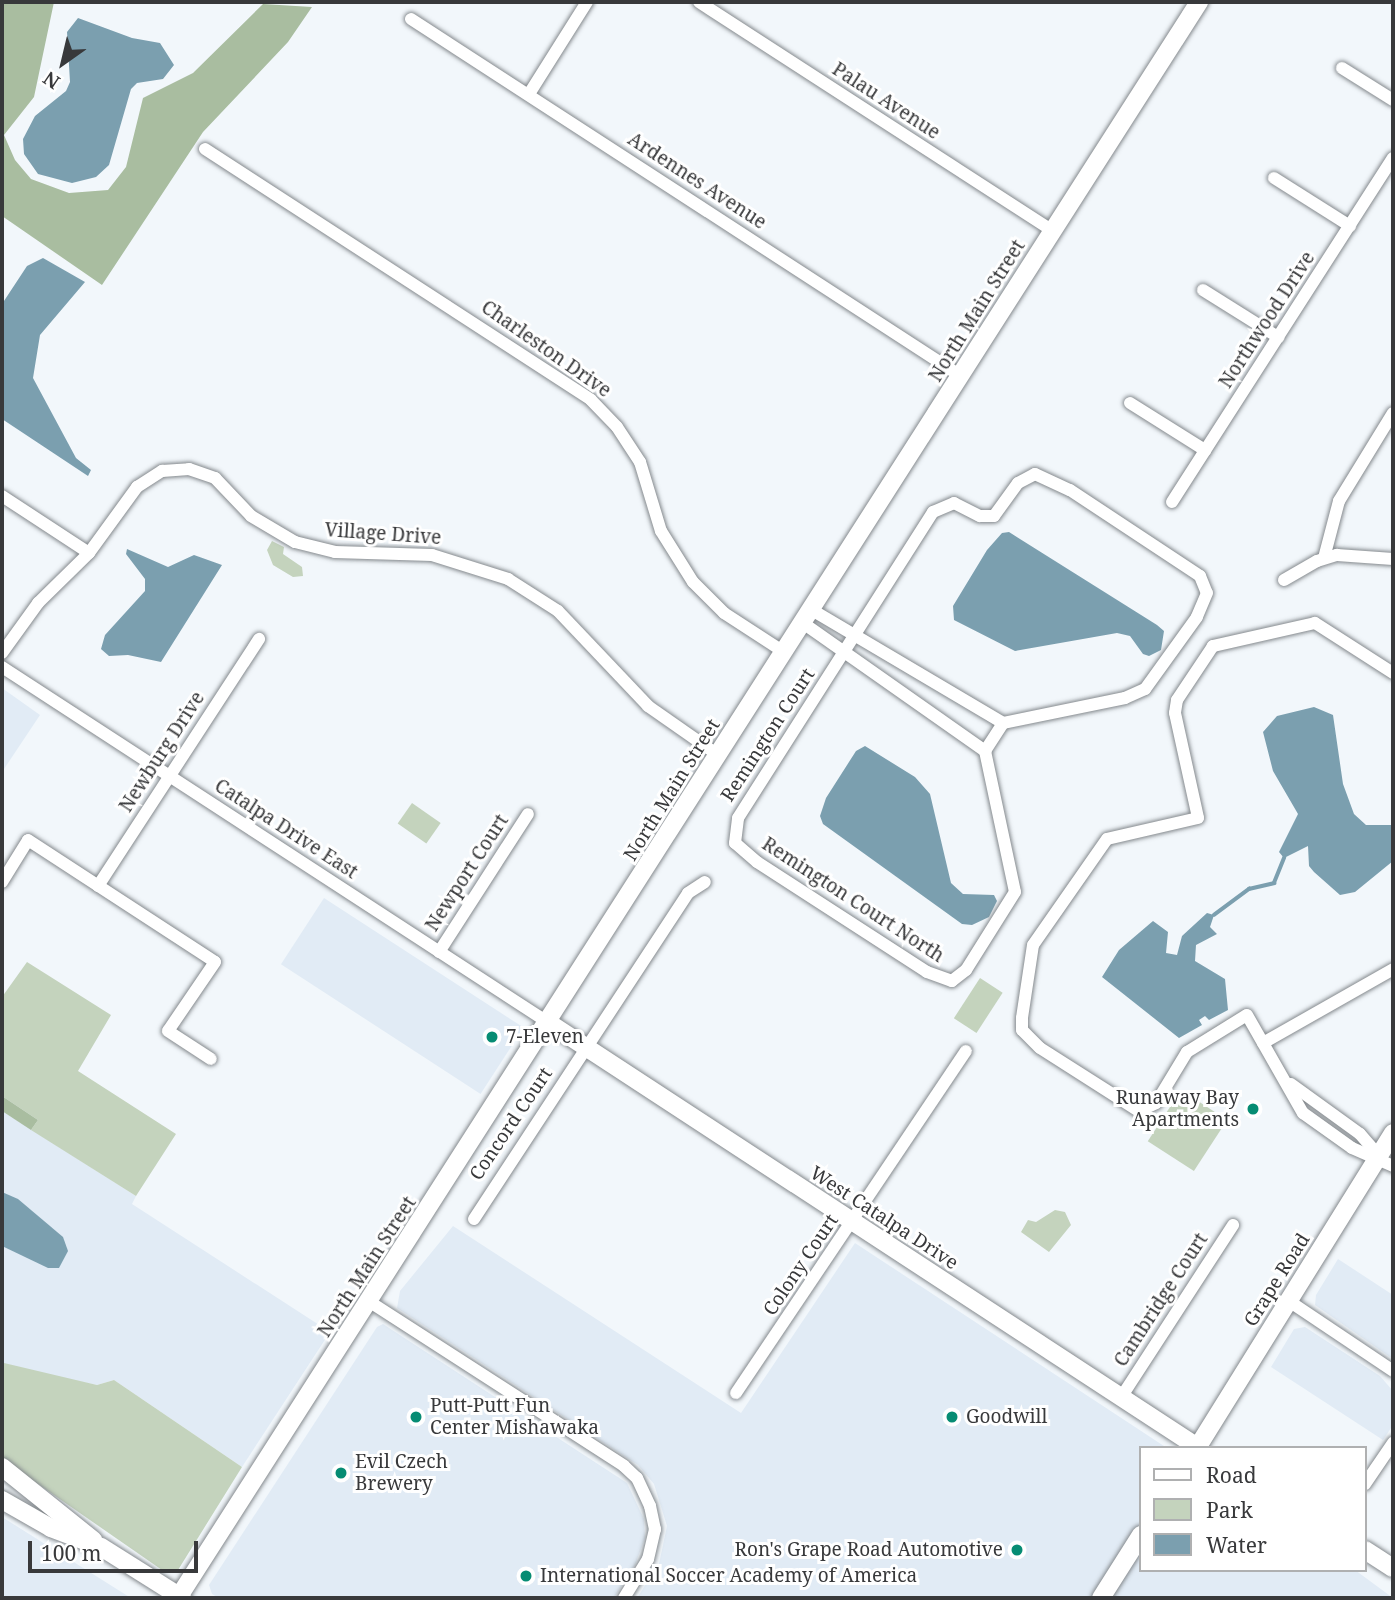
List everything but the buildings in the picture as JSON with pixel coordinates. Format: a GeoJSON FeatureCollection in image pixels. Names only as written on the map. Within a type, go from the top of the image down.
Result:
{"type":"FeatureCollection","features":[{"type":"Feature","properties":{"kind":"main road","name":"North Main Street"},"geometry":{"type":"LineString","coordinates":[[180,1598],[961,376],[1195,3]]}},
{"type":"Feature","properties":{"kind":"main road","name":"West Catalpa Drive"},"geometry":{"type":"LineString","coordinates":[[549,1023],[1197,1446]]}},
{"type":"Feature","properties":{"kind":"main road","name":"Grape Road"},"geometry":{"type":"LineString","coordinates":[[1199,1446],[1289,1301],[1386,1161],[1393,1133]]}},
{"type":"Feature","properties":{"kind":"main road"},"geometry":{"type":"LineString","coordinates":[[2,1467],[101,1547],[180,1598]]}},
{"type":"Feature","properties":{"kind":"main road"},"geometry":{"type":"LineString","coordinates":[[2,1500],[51,1528],[101,1547]]}},
{"type":"Feature","properties":{"kind":"main road"},"geometry":{"type":"LineString","coordinates":[[1101,1598],[1140,1537]]}},
{"type":"Feature","properties":{"kind":"main road"},"geometry":{"type":"LineString","coordinates":[[1367,1551],[1393,1568]]}},
{"type":"Feature","properties":{"kind":"main road"},"geometry":{"type":"LineString","coordinates":[[1367,1565],[1393,1582]]}},
{"type":"Feature","properties":{"kind":"street"},"geometry":{"type":"LineString","coordinates":[[529,94],[587,2]]}},
{"type":"Feature","properties":{"kind":"street","name":"Palau Avenue"},"geometry":{"type":"LineString","coordinates":[[699,2],[1052,231]]}},
{"type":"Feature","properties":{"kind":"street","name":"Ardennes Avenue"},"geometry":{"type":"LineString","coordinates":[[411,19],[961,376]]}},
{"type":"Feature","properties":{"kind":"street"},"geometry":{"type":"LineString","coordinates":[[1342,68],[1393,100]]}},
{"type":"Feature","properties":{"kind":"street","name":"Charleston Drive"},"geometry":{"type":"LineString","coordinates":[[205,149],[591,400],[617,427],[640,462],[662,531],[693,582],[724,613],[785,652]]}},
{"type":"Feature","properties":{"kind":"street","name":"Northwood Drive"},"geometry":{"type":"LineString","coordinates":[[1172,502],[1393,159]]}},
{"type":"Feature","properties":{"kind":"street"},"geometry":{"type":"LineString","coordinates":[[1274,178],[1350,226]]}},
{"type":"Feature","properties":{"kind":"street"},"geometry":{"type":"LineString","coordinates":[[1203,290],[1278,337]]}},
{"type":"Feature","properties":{"kind":"street"},"geometry":{"type":"LineString","coordinates":[[1130,403],[1205,450]]}},
{"type":"Feature","properties":{"kind":"street"},"geometry":{"type":"LineString","coordinates":[[1324,558],[1339,501],[1393,413]]}},
{"type":"Feature","properties":{"kind":"street","name":"Village Drive"},"geometry":{"type":"LineString","coordinates":[[2,653],[38,603],[89,553],[129,496],[149,478],[174,469],[204,472],[262,525],[295,542],[335,552],[432,555],[508,579],[558,611],[648,706],[719,755]]}},
{"type":"Feature","properties":{"kind":"street","name":"Remington Court"},"geometry":{"type":"LineString","coordinates":[[736,843],[738,818],[938,507],[954,503],[980,516],[994,516],[1018,483],[1035,474],[1070,490],[1200,576],[1206,584],[1204,605],[1145,690],[1125,698],[1003,723]]}},
{"type":"Feature","properties":{"kind":"street"},"geometry":{"type":"LineString","coordinates":[[2,496],[89,553]]}},
{"type":"Feature","properties":{"kind":"street"},"geometry":{"type":"LineString","coordinates":[[1284,580],[1324,558],[1393,559]]}},
{"type":"Feature","properties":{"kind":"street"},"geometry":{"type":"LineString","coordinates":[[807,617],[854,637],[1003,723],[985,751],[845,651],[807,617]]}},
{"type":"Feature","properties":{"kind":"street"},"geometry":{"type":"LineString","coordinates":[[1386,1161],[1360,1134],[1315,1104],[1279,1073],[1247,1015],[1212,1033],[1187,1052],[1156,1103],[1139,1111],[1028,1038],[1022,1018],[1028,957],[1107,839],[1198,818],[1175,713],[1177,700],[1213,646],[1315,623],[1393,673]]}},
{"type":"Feature","properties":{"kind":"street","name":"Newburg Drive"},"geometry":{"type":"LineString","coordinates":[[98,886],[259,639]]}},
{"type":"Feature","properties":{"kind":"street","name":"Catalpa Drive East"},"geometry":{"type":"LineString","coordinates":[[2,667],[549,1023]]}},
{"type":"Feature","properties":{"kind":"street","name":"Remington Court North"},"geometry":{"type":"LineString","coordinates":[[736,843],[757,862],[927,972],[953,981],[966,970],[1015,892],[985,751]]}},
{"type":"Feature","properties":{"kind":"street","name":"Newport Court"},"geometry":{"type":"LineString","coordinates":[[439,952],[528,814]]}},
{"type":"Feature","properties":{"kind":"street"},"geometry":{"type":"LineString","coordinates":[[2,882],[28,841],[215,962],[168,1031],[211,1059]]}},
{"type":"Feature","properties":{"kind":"street","name":"Concord Court"},"geometry":{"type":"LineString","coordinates":[[474,1219],[688,893],[705,882]]}},
{"type":"Feature","properties":{"kind":"street"},"geometry":{"type":"LineString","coordinates":[[1263,1043],[1393,969]]}},
{"type":"Feature","properties":{"kind":"street","name":"Colony Court"},"geometry":{"type":"LineString","coordinates":[[736,1393],[966,1051]]}},
{"type":"Feature","properties":{"kind":"street","name":"Cambridge Court"},"geometry":{"type":"LineString","coordinates":[[1122,1395],[1233,1226]]}},
{"type":"Feature","properties":{"kind":"street"},"geometry":{"type":"LineString","coordinates":[[1289,1301],[1393,1371]]}},
{"type":"Feature","properties":{"kind":"street"},"geometry":{"type":"LineString","coordinates":[[370,1302],[637,1478],[650,1506],[654,1529],[648,1559],[624,1598]]}},
{"type":"Feature","properties":{"kind":"street"},"geometry":{"type":"LineString","coordinates":[[1367,1482],[1393,1443]]}},
{"type":"Feature","properties":{"kind":"shaded area"},"geometry":{"type":"Polygon","coordinates":[[[2,688],[40,715],[2,772],[2,688]]]}},
{"type":"Feature","properties":{"kind":"shaded area"},"geometry":{"type":"Polygon","coordinates":[[[324,898],[524,1028],[481,1094],[281,964],[324,898]]]}},
{"type":"Feature","properties":{"kind":"shaded area"},"geometry":{"type":"Polygon","coordinates":[[[2,1111],[136,1196],[132,1204],[330,1332],[242,1467],[114,1380],[97,1385],[2,1366],[2,1111]]]}},
{"type":"Feature","properties":{"kind":"shaded area"},"geometry":{"type":"Polygon","coordinates":[[[453,1226],[741,1413],[855,1243],[1164,1446],[1140,1446],[1140,1572],[1358,1572],[1393,1598],[637,1598],[659,1564],[667,1526],[654,1484],[638,1465],[397,1308],[400,1291],[453,1226]]]}},
{"type":"Feature","properties":{"kind":"shaded area"},"geometry":{"type":"Polygon","coordinates":[[[1338,1259],[1393,1295],[1393,1359],[1315,1305],[1316,1295],[1338,1259]]]}},
{"type":"Feature","properties":{"kind":"shaded area"},"geometry":{"type":"Polygon","coordinates":[[[383,1324],[627,1483],[644,1519],[645,1538],[635,1565],[614,1598],[219,1598],[212,1594],[209,1585],[377,1327],[383,1324]]]}},
{"type":"Feature","properties":{"kind":"shaded area"},"geometry":{"type":"Polygon","coordinates":[[[1305,1327],[1380,1376],[1393,1391],[1393,1425],[1383,1440],[1271,1367],[1294,1329],[1305,1327]]]}},
{"type":"Feature","properties":{"kind":"shaded area"},"geometry":{"type":"Polygon","coordinates":[[[2,1517],[131,1598],[2,1598],[2,1517]]]}},
{"type":"Feature","properties":{"kind":"green space"},"geometry":{"type":"Polygon","coordinates":[[[2,2],[54,2],[34,97],[4,135],[15,160],[31,179],[69,193],[108,190],[126,167],[143,98],[193,73],[263,4],[312,7],[288,42],[203,132],[102,285],[2,216],[2,2]]]}},
{"type":"Feature","properties":{"kind":"green space"},"geometry":{"type":"Polygon","coordinates":[[[272,541],[284,547],[283,554],[302,567],[303,576],[293,577],[273,565],[267,550],[272,541]]]}},
{"type":"Feature","properties":{"kind":"green space"},"geometry":{"type":"Polygon","coordinates":[[[412,803],[441,823],[426,844],[398,823],[412,803]]]}},
{"type":"Feature","properties":{"kind":"green space"},"geometry":{"type":"Polygon","coordinates":[[[27,962],[111,1015],[78,1071],[176,1134],[136,1196],[31,1130],[38,1120],[2,1096],[2,997],[27,962]]]}},
{"type":"Feature","properties":{"kind":"green space"},"geometry":{"type":"Polygon","coordinates":[[[980,978],[1003,993],[977,1033],[954,1018],[980,978]]]}},
{"type":"Feature","properties":{"kind":"green space"},"geometry":{"type":"Polygon","coordinates":[[[1181,1090],[1227,1120],[1194,1171],[1148,1141],[1181,1090]]]}},
{"type":"Feature","properties":{"kind":"green space"},"geometry":{"type":"Polygon","coordinates":[[[2,1096],[38,1120],[31,1130],[2,1111],[2,1096]]]}},
{"type":"Feature","properties":{"kind":"green space"},"geometry":{"type":"Polygon","coordinates":[[[1055,1210],[1065,1212],[1071,1225],[1049,1252],[1021,1232],[1028,1220],[1036,1222],[1055,1210]]]}},
{"type":"Feature","properties":{"kind":"green space"},"geometry":{"type":"Polygon","coordinates":[[[4,1363],[97,1385],[114,1380],[242,1467],[178,1570],[162,1570],[2,1459],[4,1363]]]}},
{"type":"Feature","properties":{"kind":"water"},"geometry":{"type":"Polygon","coordinates":[[[78,18],[132,38],[160,43],[174,65],[163,79],[137,83],[131,89],[109,165],[96,177],[72,183],[38,174],[24,154],[23,139],[35,116],[66,91],[70,82],[67,32],[78,18]]]}},
{"type":"Feature","properties":{"kind":"water"},"geometry":{"type":"Polygon","coordinates":[[[43,258],[85,282],[40,335],[33,378],[76,458],[91,470],[88,476],[2,419],[2,304],[27,266],[43,258]]]}},
{"type":"Feature","properties":{"kind":"water"},"geometry":{"type":"Polygon","coordinates":[[[1009,532],[1157,625],[1164,631],[1161,650],[1149,656],[1143,654],[1130,636],[1117,633],[1015,651],[954,620],[953,606],[987,550],[1002,533],[1009,532]]]}},
{"type":"Feature","properties":{"kind":"water"},"geometry":{"type":"Polygon","coordinates":[[[127,549],[168,567],[194,555],[222,565],[161,662],[128,655],[109,656],[101,649],[105,635],[145,591],[145,579],[126,554],[127,549]]]}},
{"type":"Feature","properties":{"kind":"water"},"geometry":{"type":"Polygon","coordinates":[[[1314,707],[1333,715],[1343,784],[1354,814],[1366,825],[1393,825],[1393,861],[1355,892],[1340,895],[1309,866],[1308,846],[1284,858],[1279,852],[1298,814],[1273,771],[1263,732],[1277,716],[1314,707]]]}},
{"type":"Feature","properties":{"kind":"water"},"geometry":{"type":"Polygon","coordinates":[[[865,746],[915,777],[930,794],[951,883],[963,894],[994,895],[997,901],[989,917],[972,925],[962,924],[823,824],[820,816],[826,798],[856,751],[865,746]]]}},
{"type":"Feature","properties":{"kind":"water"},"geometry":{"type":"Polygon","coordinates":[[[1207,913],[1214,915],[1210,927],[1217,934],[1196,945],[1195,961],[1225,979],[1228,1010],[1209,1020],[1205,1016],[1199,1020],[1202,1025],[1179,1038],[1102,977],[1119,950],[1153,921],[1168,932],[1166,953],[1177,955],[1182,936],[1207,913]]]}},
{"type":"Feature","properties":{"kind":"water"},"geometry":{"type":"Polygon","coordinates":[[[2,1192],[18,1199],[63,1237],[68,1251],[59,1268],[48,1268],[2,1246],[2,1192]]]}},
{"type":"Feature","properties":{"kind":"waterway"},"geometry":{"type":"LineString","coordinates":[[1214,915],[1249,889],[1274,883],[1284,858]]}},
{"type":"Feature","properties":{"kind":"place","name":"7-Eleven"},"geometry":{"type":"Point","coordinates":[492,1037]}},
{"type":"Feature","properties":{"kind":"place","name":"Runaway Bay Apartments"},"geometry":{"type":"Point","coordinates":[1253,1109]}},
{"type":"Feature","properties":{"kind":"place","name":"Putt-Putt Fun Center Mishawaka"},"geometry":{"type":"Point","coordinates":[416,1417]}},
{"type":"Feature","properties":{"kind":"place","name":"Goodwill"},"geometry":{"type":"Point","coordinates":[952,1417]}},
{"type":"Feature","properties":{"kind":"place","name":"Evil Czech Brewery"},"geometry":{"type":"Point","coordinates":[341,1473]}},
{"type":"Feature","properties":{"kind":"place","name":"Ron's Grape Road Automotive"},"geometry":{"type":"Point","coordinates":[1017,1550]}},
{"type":"Feature","properties":{"kind":"place","name":"International Soccer Academy of America"},"geometry":{"type":"Point","coordinates":[526,1576]}}]}
